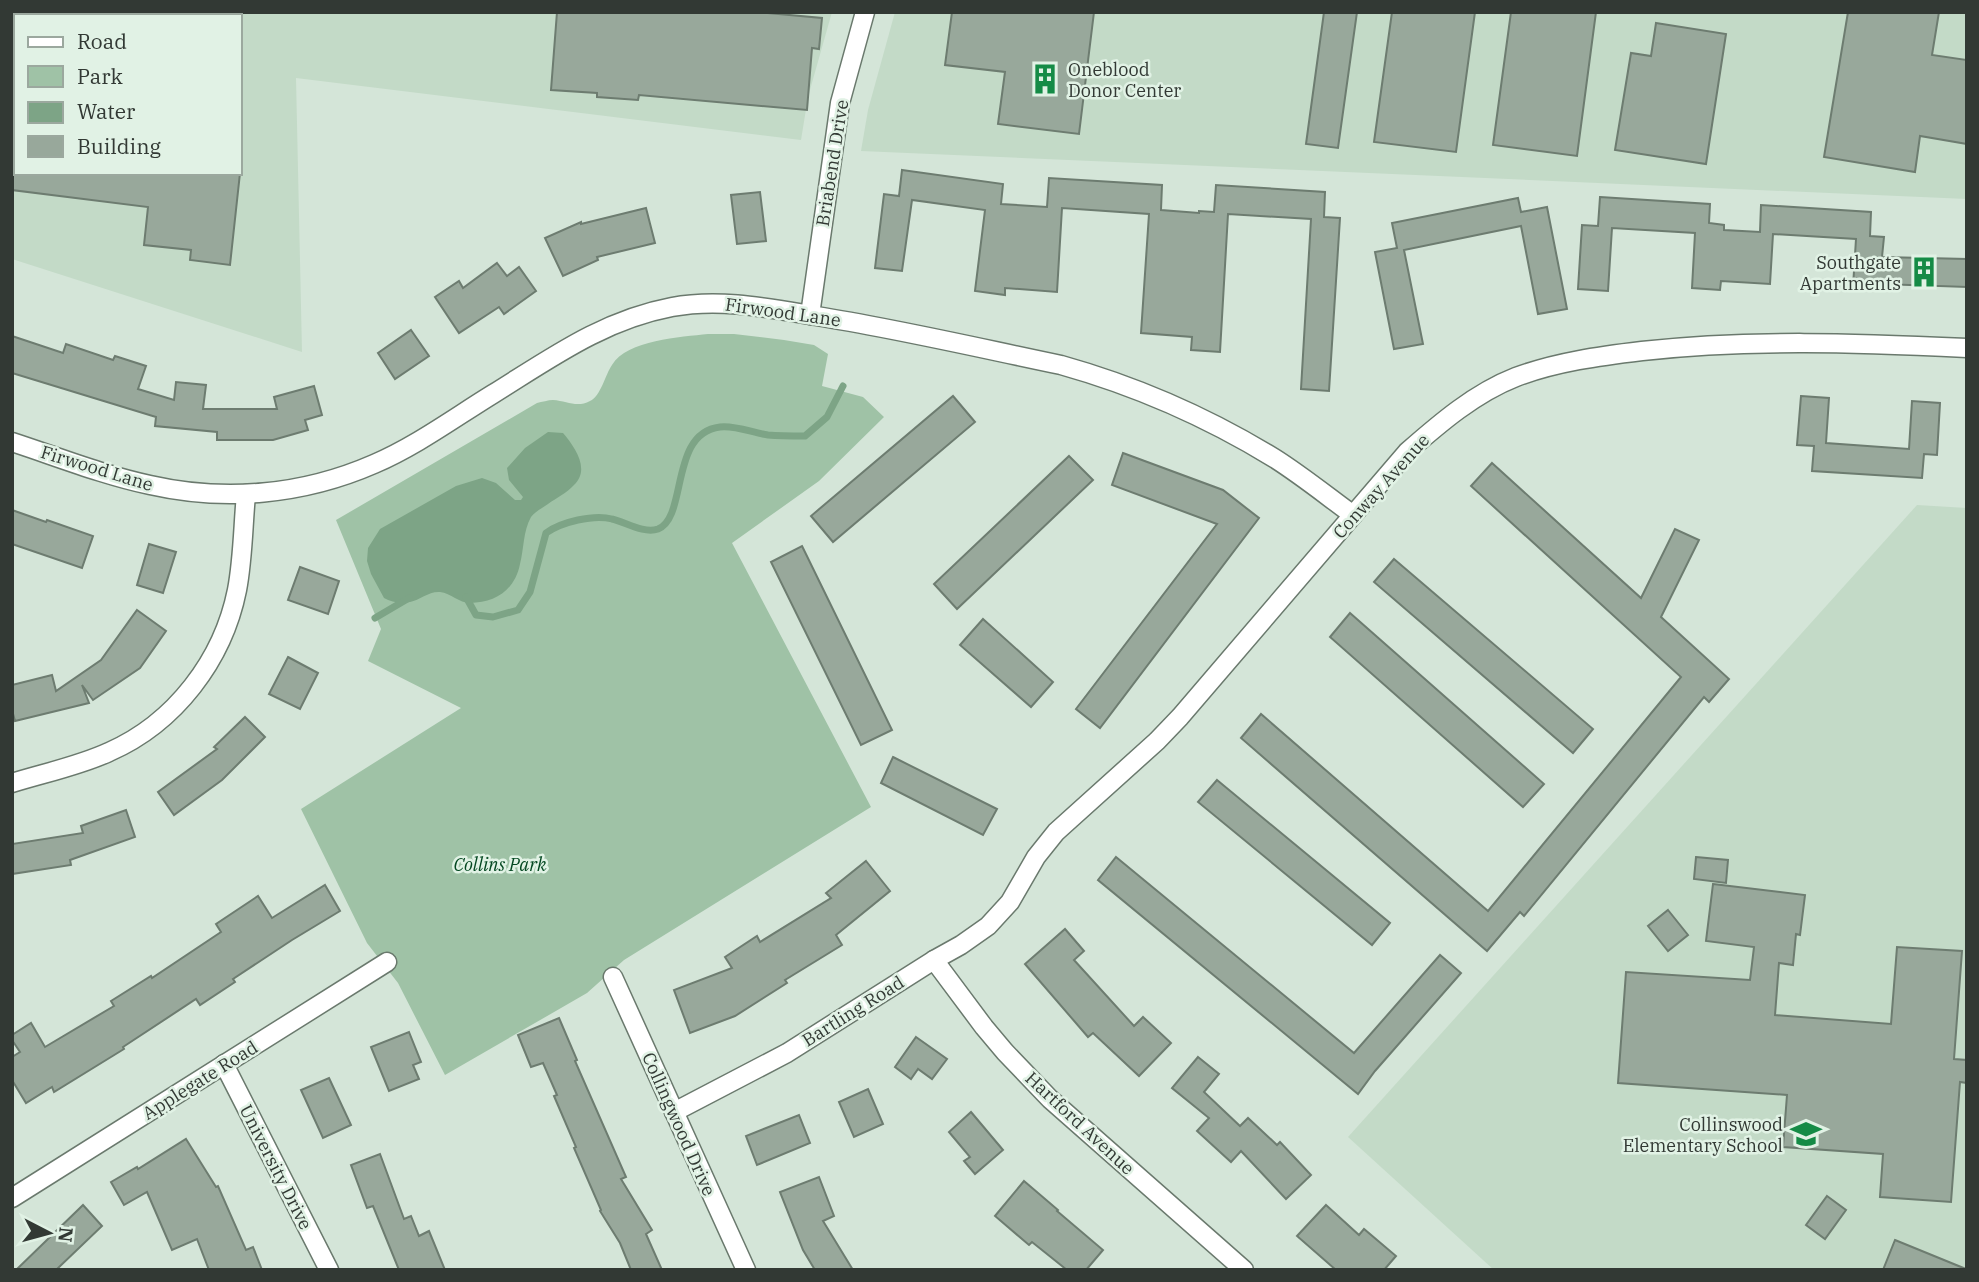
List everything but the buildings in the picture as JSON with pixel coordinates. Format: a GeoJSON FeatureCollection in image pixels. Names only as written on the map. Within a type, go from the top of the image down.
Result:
{"type":"FeatureCollection","features":[{"type":"Feature","properties":{"kind":"street","name":"Briabend Drive"},"geometry":{"type":"LineString","coordinates":[[810,315],[840,103],[865,12]]}},
{"type":"Feature","properties":{"kind":"street","name":"Firwood Lane"},"geometry":{"type":"LineString","coordinates":[[12,442],[153,486],[203,494],[282,491],[354,472],[377,463],[595,331],[634,316],[674,306],[715,303],[754,306],[850,322],[1061,365],[1093,374],[1156,397],[1218,426],[1275,459],[1353,515]]}},
{"type":"Feature","properties":{"kind":"street","name":"Conway Avenue"},"geometry":{"type":"LineString","coordinates":[[1017,889],[1036,857],[1056,832],[1172,725],[1407,452],[1443,420],[1483,393],[1515,378],[1553,366],[1664,348],[1750,342],[1967,348]]}},
{"type":"Feature","properties":{"kind":"street"},"geometry":{"type":"LineString","coordinates":[[12,783],[90,760],[125,745],[141,735],[184,698],[210,662],[226,628],[237,591],[246,494]]}},
{"type":"Feature","properties":{"kind":"street","name":"Bartling Road"},"geometry":{"type":"LineString","coordinates":[[674,1112],[787,1053],[961,944],[988,926],[1010,902],[1017,889]]}},
{"type":"Feature","properties":{"kind":"street","name":"Hartford Avenue"},"geometry":{"type":"LineString","coordinates":[[934,960],[984,1027],[1050,1099],[1244,1270]]}},
{"type":"Feature","properties":{"kind":"street","name":"Applegate Road"},"geometry":{"type":"LineString","coordinates":[[12,1198],[387,962]]}},
{"type":"Feature","properties":{"kind":"street","name":"Collingwood Drive"},"geometry":{"type":"LineString","coordinates":[[613,977],[746,1270]]}},
{"type":"Feature","properties":{"kind":"street","name":"University Drive"},"geometry":{"type":"LineString","coordinates":[[224,1065],[329,1270]]}},
{"type":"Feature","properties":{"kind":"shaded area"},"geometry":{"type":"Polygon","coordinates":[[[12,12],[832,12],[808,97],[801,140],[296,78],[302,352],[12,259],[12,12]]]}},
{"type":"Feature","properties":{"kind":"shaded area"},"geometry":{"type":"Polygon","coordinates":[[[895,12],[1967,12],[1967,199],[861,151],[868,110],[895,12]]]}},
{"type":"Feature","properties":{"kind":"shaded area"},"geometry":{"type":"Polygon","coordinates":[[[1917,505],[1967,508],[1967,1270],[1494,1270],[1348,1137],[1917,505]]]}},
{"type":"Feature","properties":{"kind":"green space","name":"Collins Park"},"geometry":{"type":"Polygon","coordinates":[[[708,334],[734,334],[814,345],[828,354],[822,386],[863,397],[884,417],[819,481],[732,543],[871,807],[624,960],[587,993],[445,1075],[398,983],[367,943],[301,809],[461,708],[368,661],[381,629],[336,520],[537,403],[553,400],[581,404],[590,401],[600,390],[612,365],[630,350],[656,341],[708,334]]]}},
{"type":"Feature","properties":{"kind":"water"},"geometry":{"type":"Polygon","coordinates":[[[548,432],[563,433],[579,458],[581,472],[571,488],[531,517],[526,528],[517,573],[509,588],[495,598],[479,602],[466,603],[440,592],[407,603],[384,598],[367,561],[368,548],[380,529],[456,486],[482,478],[496,483],[515,500],[521,500],[523,497],[509,480],[507,468],[525,448],[548,432]]]}},
{"type":"Feature","properties":{"kind":"waterway"},"geometry":{"type":"LineString","coordinates":[[466,597],[476,615],[493,617],[518,610],[530,592],[546,533],[569,522],[587,518],[612,519],[647,530],[658,529],[667,521],[673,509],[686,459],[693,444],[704,433],[726,427],[768,435],[805,436],[827,417],[843,386]]}},
{"type":"Feature","properties":{"kind":"waterway"},"geometry":{"type":"LineString","coordinates":[[375,618],[409,598]]}},
{"type":"Feature","properties":{"kind":"place","name":"Oneblood Donor Center"},"geometry":{"type":"Point","coordinates":[1045,79]}},
{"type":"Feature","properties":{"kind":"place","name":"Southgate Apartments"},"geometry":{"type":"Point","coordinates":[1924,272]}},
{"type":"Feature","properties":{"kind":"place","name":"Collinswood Elementary School"},"geometry":{"type":"Point","coordinates":[1806,1134]}}]}
